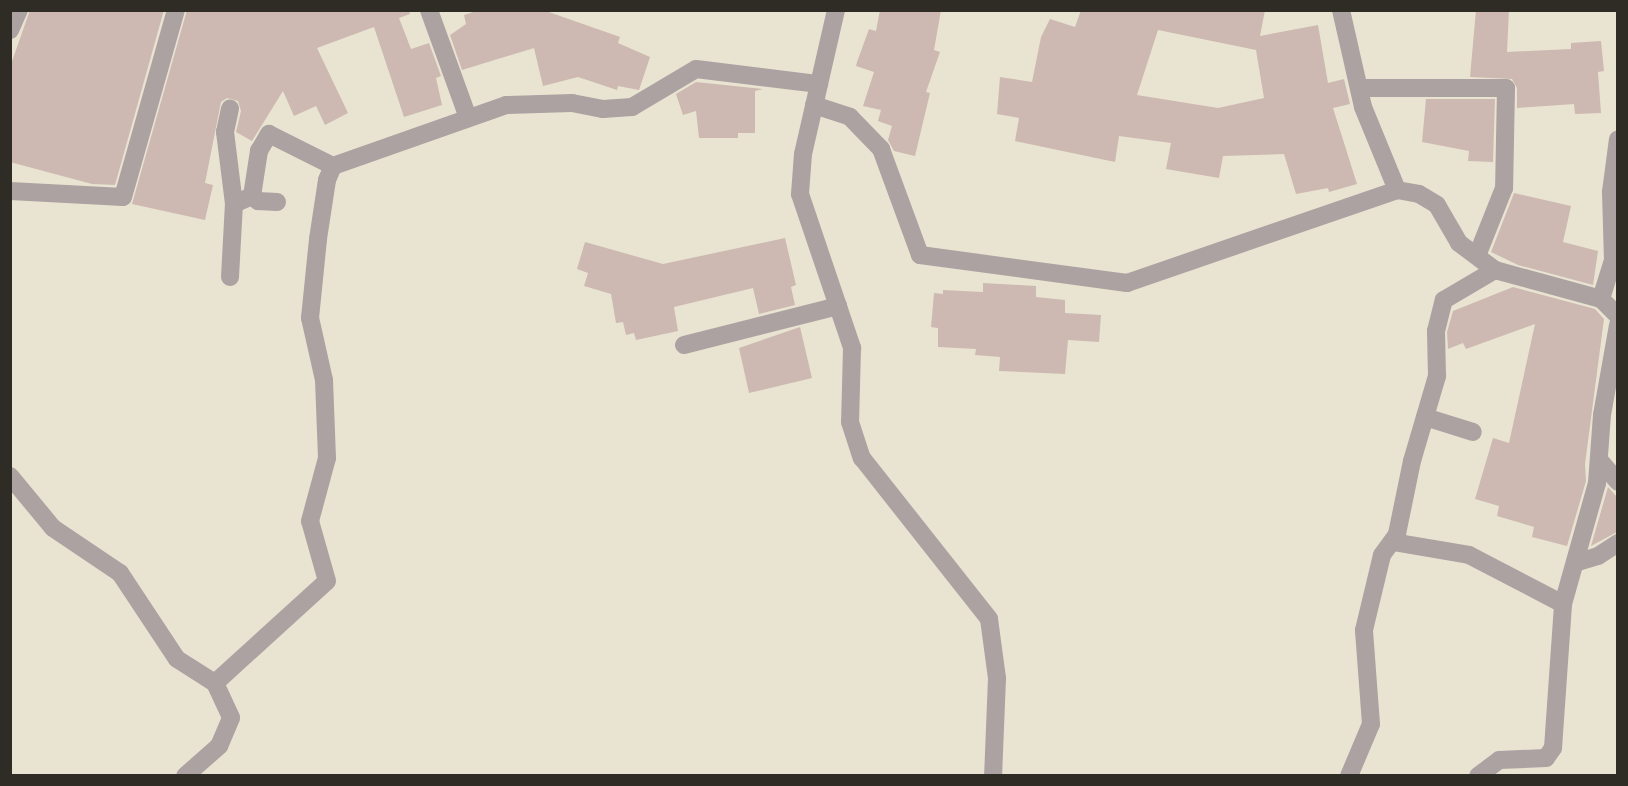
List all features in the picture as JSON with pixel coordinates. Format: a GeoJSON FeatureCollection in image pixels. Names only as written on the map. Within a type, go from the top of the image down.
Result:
{"type":"FeatureCollection","features":[{"type":"Feature","properties":{"kind":"street"},"geometry":{"type":"LineString","coordinates":[[10,30],[19,10]]}},
{"type":"Feature","properties":{"kind":"street"},"geometry":{"type":"LineString","coordinates":[[10,191],[123,197],[176,10]]}},
{"type":"Feature","properties":{"kind":"street"},"geometry":{"type":"LineString","coordinates":[[429,10],[468,118]]}},
{"type":"Feature","properties":{"kind":"street"},"geometry":{"type":"LineString","coordinates":[[836,10],[803,154],[800,194],[852,348],[850,422],[862,458],[989,619],[997,678],[993,776]]}},
{"type":"Feature","properties":{"kind":"street"},"geometry":{"type":"LineString","coordinates":[[1341,10],[1359,88],[1397,190]]}},
{"type":"Feature","properties":{"kind":"street"},"geometry":{"type":"LineString","coordinates":[[252,196],[259,151],[269,134],[333,165],[506,105],[572,102],[603,109],[632,107],[696,69],[819,84]]}},
{"type":"Feature","properties":{"kind":"street"},"geometry":{"type":"LineString","coordinates":[[1359,88],[1506,88],[1504,188],[1477,256]]}},
{"type":"Feature","properties":{"kind":"street"},"geometry":{"type":"LineString","coordinates":[[814,105],[850,117],[881,148],[920,255],[1127,283],[1397,190],[1419,194],[1437,205],[1459,243],[1495,270],[1601,299],[1617,316]]}},
{"type":"Feature","properties":{"kind":"street"},"geometry":{"type":"LineString","coordinates":[[230,109],[225,132],[234,204],[230,277]]}},
{"type":"Feature","properties":{"kind":"street"},"geometry":{"type":"LineString","coordinates":[[1601,299],[1613,260],[1611,192],[1617,139]]}},
{"type":"Feature","properties":{"kind":"street"},"geometry":{"type":"LineString","coordinates":[[215,683],[327,581],[310,521],[327,458],[324,380],[310,318],[318,239],[327,180],[333,165]]}},
{"type":"Feature","properties":{"kind":"street"},"geometry":{"type":"LineString","coordinates":[[234,204],[252,196]]}},
{"type":"Feature","properties":{"kind":"street"},"geometry":{"type":"LineString","coordinates":[[252,196],[258,201],[277,202]]}},
{"type":"Feature","properties":{"kind":"street"},"geometry":{"type":"LineString","coordinates":[[1349,776],[1371,724],[1364,630],[1382,555],[1393,542],[1437,376],[1436,331],[1444,300],[1495,270]]}},
{"type":"Feature","properties":{"kind":"street"},"geometry":{"type":"LineString","coordinates":[[684,345],[838,306]]}},
{"type":"Feature","properties":{"kind":"street"},"geometry":{"type":"LineString","coordinates":[[1478,776],[1499,760],[1546,758],[1553,748],[1563,604],[1599,461],[1602,415],[1617,325]]}},
{"type":"Feature","properties":{"kind":"street"},"geometry":{"type":"LineString","coordinates":[[1425,417],[1473,432]]}},
{"type":"Feature","properties":{"kind":"street"},"geometry":{"type":"LineString","coordinates":[[1599,461],[1617,482]]}},
{"type":"Feature","properties":{"kind":"street"},"geometry":{"type":"LineString","coordinates":[[10,476],[53,528],[120,573],[177,659],[215,683],[231,718],[219,746],[185,776]]}},
{"type":"Feature","properties":{"kind":"street"},"geometry":{"type":"LineString","coordinates":[[1393,542],[1469,555],[1563,604]]}},
{"type":"Feature","properties":{"kind":"street"},"geometry":{"type":"LineString","coordinates":[[1575,563],[1598,556],[1617,543]]}},
{"type":"Feature","properties":{"kind":"building"},"geometry":{"type":"Polygon","coordinates":[[[30,10],[164,10],[115,185],[92,184],[10,162],[10,67],[30,10]]]}},
{"type":"Feature","properties":{"kind":"building"},"geometry":{"type":"Polygon","coordinates":[[[187,10],[409,10],[410,14],[399,18],[411,49],[429,43],[441,76],[436,78],[442,105],[404,117],[374,27],[317,48],[348,113],[325,125],[316,106],[294,116],[283,91],[252,141],[236,132],[241,111],[238,101],[227,98],[221,102],[205,183],[213,185],[205,220],[132,204],[187,10]]]}},
{"type":"Feature","properties":{"kind":"building"},"geometry":{"type":"Polygon","coordinates":[[[479,10],[543,10],[620,37],[618,43],[650,57],[639,90],[618,86],[617,90],[578,77],[543,86],[534,48],[462,70],[450,35],[466,24],[464,15],[479,10]]]}},
{"type":"Feature","properties":{"kind":"building"},"geometry":{"type":"Polygon","coordinates":[[[880,10],[941,10],[934,50],[940,52],[926,92],[930,93],[915,156],[894,151],[888,140],[892,126],[878,121],[881,110],[863,106],[874,72],[856,66],[869,29],[876,31],[880,10]]]}},
{"type":"Feature","properties":{"kind":"building"},"geometry":{"type":"Polygon","coordinates":[[[1081,10],[1265,10],[1260,36],[1318,25],[1328,83],[1344,79],[1350,104],[1333,108],[1357,184],[1329,192],[1328,188],[1296,194],[1284,154],[1223,156],[1219,178],[1166,169],[1171,143],[1119,136],[1115,162],[1015,141],[1019,118],[997,114],[1000,77],[1032,82],[1041,37],[1050,19],[1075,27],[1081,10]],[[1158,30],[1137,95],[1218,108],[1264,98],[1256,50],[1158,30]]]}},
{"type":"Feature","properties":{"kind":"building"},"geometry":{"type":"Polygon","coordinates":[[[1476,10],[1509,10],[1507,52],[1571,49],[1571,43],[1601,41],[1604,71],[1598,72],[1601,113],[1575,114],[1574,104],[1517,108],[1517,88],[1512,79],[1470,77],[1476,10]]]}},
{"type":"Feature","properties":{"kind":"building"},"geometry":{"type":"Polygon","coordinates":[[[696,82],[763,89],[755,91],[755,133],[738,133],[738,138],[699,138],[696,111],[683,115],[676,94],[696,82]]]}},
{"type":"Feature","properties":{"kind":"building"},"geometry":{"type":"Polygon","coordinates":[[[1426,99],[1495,99],[1493,162],[1468,161],[1469,151],[1422,142],[1426,99]]]}},
{"type":"Feature","properties":{"kind":"building"},"geometry":{"type":"Polygon","coordinates":[[[1514,193],[1571,206],[1563,242],[1598,251],[1593,285],[1518,265],[1491,252],[1514,193]]]}},
{"type":"Feature","properties":{"kind":"building"},"geometry":{"type":"Polygon","coordinates":[[[785,238],[796,285],[791,287],[795,305],[759,314],[753,288],[674,307],[678,331],[636,340],[634,333],[626,335],[623,322],[616,323],[611,294],[584,286],[588,273],[577,269],[585,242],[663,264],[785,238]]]}},
{"type":"Feature","properties":{"kind":"building"},"geometry":{"type":"Polygon","coordinates":[[[983,283],[1036,286],[1036,297],[1065,300],[1065,313],[1101,315],[1099,342],[1068,340],[1065,374],[999,371],[1000,357],[975,355],[976,349],[938,347],[938,328],[931,327],[934,293],[943,294],[943,290],[983,292],[983,283]]]}},
{"type":"Feature","properties":{"kind":"building"},"geometry":{"type":"Polygon","coordinates":[[[1513,287],[1595,309],[1604,319],[1585,464],[1586,481],[1567,546],[1532,537],[1534,527],[1497,516],[1499,506],[1475,499],[1493,438],[1509,443],[1535,324],[1466,349],[1463,343],[1448,349],[1447,332],[1453,311],[1513,287]]]}},
{"type":"Feature","properties":{"kind":"building"},"geometry":{"type":"Polygon","coordinates":[[[800,327],[812,378],[749,393],[739,348],[800,327]]]}},
{"type":"Feature","properties":{"kind":"building"},"geometry":{"type":"Polygon","coordinates":[[[1608,487],[1617,497],[1617,532],[1591,546],[1608,487]]]}}]}
